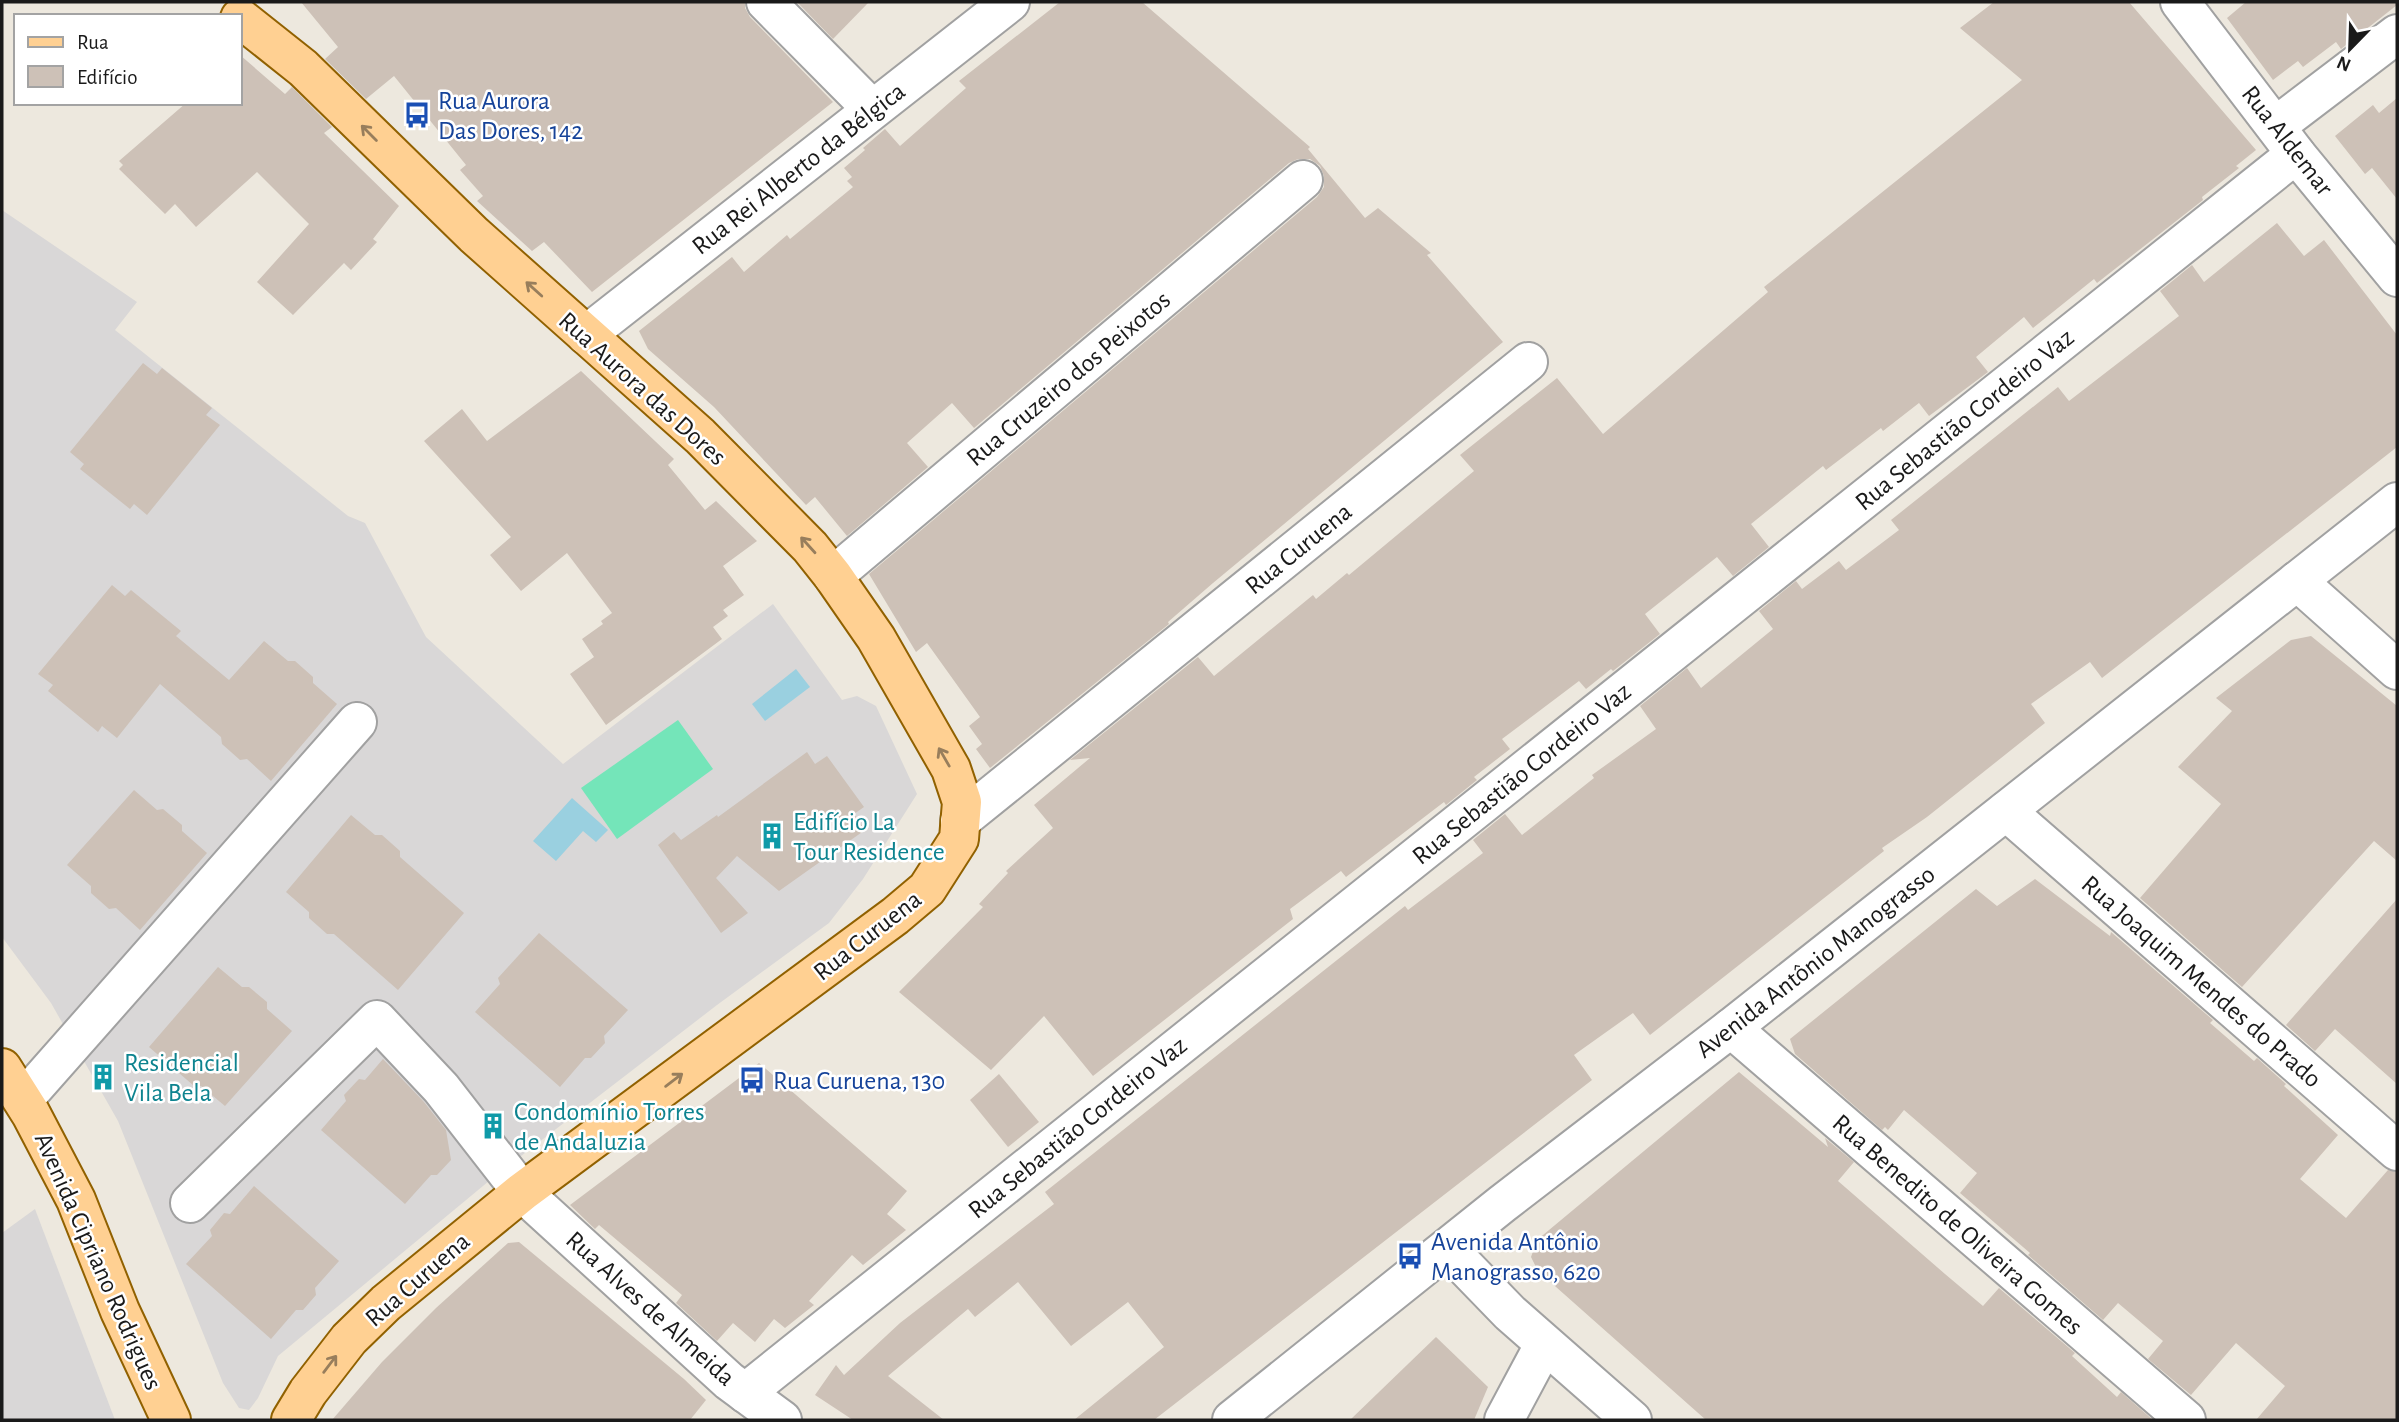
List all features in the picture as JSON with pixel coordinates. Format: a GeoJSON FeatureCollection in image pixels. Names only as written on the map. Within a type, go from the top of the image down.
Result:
{"type":"FeatureCollection","features":[{"type":"Feature","properties":{"kind":"main road","name":"Rua Aurora das Dores"},"geometry":{"type":"LineString","coordinates":[[219,2],[234,14]]}},
{"type":"Feature","properties":{"kind":"main road","name":"Rua Aurora das Dores"},"geometry":{"type":"LineString","coordinates":[[242,20],[303,68],[474,235],[700,436],[810,547],[876,638],[951,769],[962,802],[960,821]]}},
{"type":"Feature","properties":{"kind":"main road","name":"Rua Curuena"},"geometry":{"type":"LineString","coordinates":[[291,1420],[349,1339],[386,1303],[522,1192],[895,916],[927,889],[959,839],[960,821]]}},
{"type":"Feature","properties":{"kind":"main road","name":"Avenida Cipriano Rodrigues"},"geometry":{"type":"LineString","coordinates":[[2,1068],[23,1100],[76,1200],[120,1311],[171,1420]]}},
{"type":"Feature","properties":{"kind":"street"},"geometry":{"type":"LineString","coordinates":[[766,2],[872,109]]}},
{"type":"Feature","properties":{"kind":"street","name":"Rua Rei Alberto da Bélgica"},"geometry":{"type":"LineString","coordinates":[[586,335],[1010,2]]}},
{"type":"Feature","properties":{"kind":"street","name":"Rua Aldemar"},"geometry":{"type":"LineString","coordinates":[[2180,2],[2286,140],[2397,277]]}},
{"type":"Feature","properties":{"kind":"street","name":"Rua Sebastião Cordeiro Vaz"},"geometry":{"type":"LineString","coordinates":[[745,1392],[2286,140],[2397,34]]}},
{"type":"Feature","properties":{"kind":"street","name":"Rua Cruzeiro dos Peixotos"},"geometry":{"type":"LineString","coordinates":[[833,576],[1303,180]]}},
{"type":"Feature","properties":{"kind":"street","name":"Rua Curuena"},"geometry":{"type":"LineString","coordinates":[[960,821],[1528,362]]}},
{"type":"Feature","properties":{"kind":"street","name":"Avenida Antônio Manograsso"},"geometry":{"type":"LineString","coordinates":[[1233,1420],[1502,1204],[2397,502]]}},
{"type":"Feature","properties":{"kind":"street"},"geometry":{"type":"LineString","coordinates":[[2297,582],[2397,670]]}},
{"type":"Feature","properties":{"kind":"street"},"geometry":{"type":"LineString","coordinates":[[23,1100],[357,722]]}},
{"type":"Feature","properties":{"kind":"street","name":"Rua Joaquim Mendes do Prado"},"geometry":{"type":"LineString","coordinates":[[2006,811],[2397,1151]]}},
{"type":"Feature","properties":{"kind":"street","name":"Rua Alves de Almeida"},"geometry":{"type":"LineString","coordinates":[[190,1203],[377,1020],[441,1088],[522,1192],[729,1381],[782,1420]]}},
{"type":"Feature","properties":{"kind":"street","name":"Rua Benedito de Oliveira Gomes"},"geometry":{"type":"LineString","coordinates":[[1731,1027],[2186,1420]]}},
{"type":"Feature","properties":{"kind":"street"},"geometry":{"type":"LineString","coordinates":[[1448,1249],[1544,1345],[1632,1420]]}},
{"type":"Feature","properties":{"kind":"street"},"geometry":{"type":"LineString","coordinates":[[1504,1420],[1544,1345]]}},
{"type":"Feature","properties":{"kind":"shaded area"},"geometry":{"type":"Polygon","coordinates":[[[2,210],[137,302],[115,330],[348,516],[365,523],[426,637],[563,764],[773,604],[842,700],[857,696],[876,706],[917,794],[863,879],[829,923],[717,1005],[495,1176],[278,1356],[258,1398],[249,1410],[239,1408],[223,1383],[118,1121],[51,1003],[2,937],[2,210]]]}},
{"type":"Feature","properties":{"kind":"shaded area"},"geometry":{"type":"Polygon","coordinates":[[[35,1209],[115,1420],[2,1420],[2,1233],[35,1209]]]}},
{"type":"Feature","properties":{"kind":"green space"},"geometry":{"type":"Polygon","coordinates":[[[678,720],[713,769],[617,839],[581,788],[678,720]]]}},
{"type":"Feature","properties":{"kind":"water"},"geometry":{"type":"Polygon","coordinates":[[[796,669],[810,687],[765,721],[752,704],[796,669]]]}},
{"type":"Feature","properties":{"kind":"water"},"geometry":{"type":"Polygon","coordinates":[[[572,798],[608,830],[596,842],[583,831],[556,861],[533,841],[572,798]]]}},
{"type":"Feature","properties":{"kind":"building"},"geometry":{"type":"Polygon","coordinates":[[[301,2],[745,2],[750,17],[833,102],[592,292],[544,242],[532,251],[477,201],[483,196],[460,170],[466,165],[394,76],[366,99],[325,59],[338,47],[301,2]]]}},
{"type":"Feature","properties":{"kind":"building"},"geometry":{"type":"Polygon","coordinates":[[[797,2],[869,2],[833,39],[797,2]]]}},
{"type":"Feature","properties":{"kind":"building"},"geometry":{"type":"Polygon","coordinates":[[[1060,2],[1142,2],[1310,147],[1308,149],[1365,218],[1378,208],[1431,253],[1427,255],[1503,342],[1213,583],[1168,622],[1169,624],[990,768],[976,749],[982,744],[969,726],[980,717],[927,643],[916,652],[869,574],[1317,197],[1324,187],[1320,166],[1310,159],[1298,159],[1289,163],[974,428],[952,403],[907,443],[928,467],[847,536],[815,497],[806,505],[714,407],[648,349],[639,331],[732,257],[744,272],[787,235],[790,239],[853,187],[847,181],[852,177],[844,168],[865,150],[863,148],[885,129],[900,146],[966,88],[959,81],[1060,2]]]}},
{"type":"Feature","properties":{"kind":"building"},"geometry":{"type":"Polygon","coordinates":[[[1994,2],[2129,2],[2256,150],[2236,166],[2239,168],[2202,197],[2203,200],[2097,283],[2094,279],[2033,328],[2024,317],[1976,357],[1988,372],[1929,416],[1919,403],[1826,470],[1823,466],[1751,524],[1769,547],[1733,576],[1717,557],[1645,614],[1660,634],[1586,689],[1579,681],[1502,739],[1510,749],[1474,777],[1477,780],[1346,877],[1341,871],[1290,909],[1293,919],[1093,1076],[1044,1016],[991,1070],[899,992],[983,907],[979,904],[1008,873],[1006,871],[1053,828],[1034,805],[1090,758],[1070,760],[1198,657],[1214,676],[1313,595],[1316,599],[1347,573],[1349,575],[1474,471],[1460,455],[1557,378],[1603,434],[1768,292],[1764,287],[2022,80],[1960,28],[1994,2]]]}},
{"type":"Feature","properties":{"kind":"building"},"geometry":{"type":"Polygon","coordinates":[[[2246,2],[2397,2],[2397,5],[2341,49],[2336,42],[2303,67],[2298,61],[2273,80],[2227,18],[2246,2]]]}},
{"type":"Feature","properties":{"kind":"building"},"geometry":{"type":"Polygon","coordinates":[[[242,57],[285,94],[292,87],[332,127],[324,133],[399,206],[373,239],[377,242],[351,270],[344,263],[293,315],[257,282],[309,224],[257,172],[196,227],[175,204],[165,214],[119,169],[123,165],[119,161],[184,105],[242,105],[242,57]]]}},
{"type":"Feature","properties":{"kind":"building"},"geometry":{"type":"Polygon","coordinates":[[[2397,98],[2397,199],[2372,168],[2365,174],[2335,136],[2373,105],[2379,113],[2397,98]]]}},
{"type":"Feature","properties":{"kind":"building"},"geometry":{"type":"Polygon","coordinates":[[[2277,223],[2304,256],[2324,240],[2397,335],[2397,447],[2102,678],[2090,662],[2031,704],[2045,723],[1927,817],[1882,848],[1884,851],[1650,1035],[1633,1013],[1574,1055],[1592,1080],[1154,1420],[1074,1420],[1164,1347],[1128,1302],[1071,1346],[1018,1282],[975,1317],[968,1309],[888,1376],[944,1420],[853,1420],[815,1395],[836,1365],[844,1375],[900,1323],[1054,1204],[1045,1192],[1405,906],[1408,910],[1483,853],[1473,840],[1505,814],[1522,835],[1594,778],[1592,775],[1656,729],[1640,706],[1687,668],[1701,688],[1773,629],[1759,611],[1796,581],[1802,589],[1839,561],[1846,570],[1899,530],[1891,520],[2058,387],[2069,401],[2179,316],[2160,291],[2192,265],[2204,282],[2277,223]]]}},
{"type":"Feature","properties":{"kind":"building"},"geometry":{"type":"Polygon","coordinates":[[[143,363],[157,374],[162,368],[212,408],[206,415],[220,425],[147,515],[134,504],[130,509],[80,469],[84,464],[70,452],[143,363]]]}},
{"type":"Feature","properties":{"kind":"building"},"geometry":{"type":"Polygon","coordinates":[[[581,371],[674,459],[668,465],[705,510],[716,501],[757,541],[723,566],[744,595],[723,610],[728,616],[713,627],[722,639],[606,725],[570,674],[594,657],[582,639],[603,624],[601,621],[612,613],[567,553],[521,591],[490,555],[511,537],[424,441],[462,409],[487,441],[581,371]]]}},
{"type":"Feature","properties":{"kind":"building"},"geometry":{"type":"Polygon","coordinates":[[[112,585],[125,596],[131,590],[181,631],[176,636],[229,680],[264,641],[288,661],[295,661],[313,677],[313,683],[337,704],[271,781],[247,759],[240,760],[222,744],[221,737],[160,684],[117,738],[102,726],[98,732],[48,691],[53,685],[38,674],[112,585]]]}},
{"type":"Feature","properties":{"kind":"building"},"geometry":{"type":"Polygon","coordinates":[[[2311,636],[2397,706],[2397,861],[2374,841],[2242,987],[2140,898],[2221,804],[2178,767],[2232,711],[2216,698],[2291,640],[2311,636]]]}},
{"type":"Feature","properties":{"kind":"building","name":"Edifício La Tour Residence"},"geometry":{"type":"Polygon","coordinates":[[[807,752],[815,764],[827,756],[864,807],[854,814],[865,830],[779,891],[737,856],[716,878],[748,913],[721,933],[658,845],[674,832],[681,840],[717,815],[718,817],[807,752]]]}},
{"type":"Feature","properties":{"kind":"building"},"geometry":{"type":"Polygon","coordinates":[[[134,790],[157,810],[163,809],[182,825],[182,831],[207,853],[140,930],[116,908],[109,909],[91,893],[91,886],[67,865],[134,790]]]}},
{"type":"Feature","properties":{"kind":"building"},"geometry":{"type":"Polygon","coordinates":[[[351,815],[375,835],[382,835],[400,851],[400,857],[464,913],[398,990],[334,934],[327,934],[309,918],[309,912],[286,892],[351,815]]]}},
{"type":"Feature","properties":{"kind":"building"},"geometry":{"type":"Polygon","coordinates":[[[2035,879],[2110,936],[2111,932],[2213,1020],[2210,1023],[2254,1061],[2257,1058],[2338,1135],[2300,1179],[2346,1218],[2388,1170],[2397,1172],[2397,1420],[2256,1420],[2285,1386],[2236,1343],[2191,1395],[2148,1359],[2163,1341],[2118,1303],[2103,1320],[1960,1193],[1977,1173],[1904,1110],[1888,1130],[1885,1127],[1882,1130],[1795,1054],[1790,1039],[1976,889],[1997,906],[2035,879]]]}},
{"type":"Feature","properties":{"kind":"building"},"geometry":{"type":"Polygon","coordinates":[[[2397,899],[2397,1084],[2335,1029],[2315,1051],[2286,1025],[2397,899]]]}},
{"type":"Feature","properties":{"kind":"building"},"geometry":{"type":"Polygon","coordinates":[[[539,933],[628,1010],[604,1036],[605,1043],[591,1058],[585,1058],[560,1087],[475,1012],[500,984],[498,978],[539,933]]]}},
{"type":"Feature","properties":{"kind":"building"},"geometry":{"type":"Polygon","coordinates":[[[218,967],[242,987],[249,987],[267,1002],[267,1009],[292,1031],[225,1106],[201,1086],[194,1086],[149,1047],[218,967]]]}},
{"type":"Feature","properties":{"kind":"building"},"geometry":{"type":"Polygon","coordinates":[[[383,1059],[424,1102],[446,1130],[451,1160],[437,1175],[431,1175],[405,1204],[321,1130],[346,1101],[344,1095],[359,1079],[365,1080],[383,1059]]]}},
{"type":"Feature","properties":{"kind":"building"},"geometry":{"type":"Polygon","coordinates":[[[759,1063],[907,1191],[887,1214],[906,1230],[863,1265],[852,1255],[809,1301],[814,1305],[785,1328],[774,1319],[755,1342],[733,1323],[717,1341],[676,1303],[682,1295],[599,1225],[595,1229],[570,1205],[759,1063]]]}},
{"type":"Feature","properties":{"kind":"building"},"geometry":{"type":"Polygon","coordinates":[[[1739,1072],[1828,1147],[1825,1138],[1854,1162],[1838,1181],[1983,1306],[1999,1288],[2075,1353],[2072,1356],[2117,1397],[2121,1392],[2153,1420],[1706,1420],[1538,1271],[1531,1257],[1537,1240],[1739,1072]]]}},
{"type":"Feature","properties":{"kind":"building"},"geometry":{"type":"Polygon","coordinates":[[[999,1074],[1039,1122],[1008,1147],[970,1100],[999,1074]]]}},
{"type":"Feature","properties":{"kind":"building"},"geometry":{"type":"Polygon","coordinates":[[[254,1186],[339,1261],[315,1288],[316,1295],[303,1310],[296,1310],[271,1339],[186,1264],[212,1236],[210,1230],[224,1213],[230,1214],[254,1186]]]}},
{"type":"Feature","properties":{"kind":"building"},"geometry":{"type":"Polygon","coordinates":[[[519,1242],[706,1400],[690,1420],[332,1420],[382,1362],[436,1308],[508,1243],[519,1242]]]}},
{"type":"Feature","properties":{"kind":"building"},"geometry":{"type":"Polygon","coordinates":[[[1436,1337],[1488,1387],[1474,1420],[1350,1420],[1436,1337]]]}},
{"type":"Feature","properties":{"kind":"place","name":"Rua Aurora Das Dores, 142"},"geometry":{"type":"Point","coordinates":[417,115]}},
{"type":"Feature","properties":{"kind":"place","name":"Edifício La Tour Residence"},"geometry":{"type":"Point","coordinates":[772,836]}},
{"type":"Feature","properties":{"kind":"place","name":"Residencial Vila Bela"},"geometry":{"type":"Point","coordinates":[103,1077]}},
{"type":"Feature","properties":{"kind":"place","name":"Rua Curuena, 130"},"geometry":{"type":"Point","coordinates":[752,1080]}},
{"type":"Feature","properties":{"kind":"place","name":"Condomínio Torres de Andaluzia"},"geometry":{"type":"Point","coordinates":[493,1126]}},
{"type":"Feature","properties":{"kind":"place","name":"Avenida Antônio Manograsso, 620"},"geometry":{"type":"Point","coordinates":[1410,1256]}}]}
